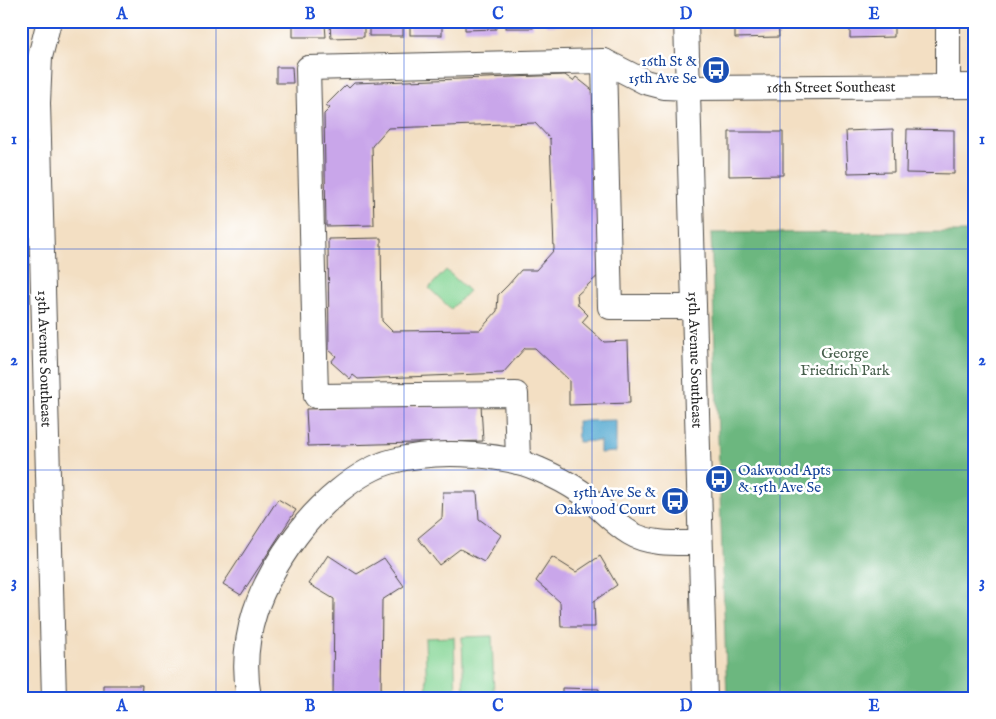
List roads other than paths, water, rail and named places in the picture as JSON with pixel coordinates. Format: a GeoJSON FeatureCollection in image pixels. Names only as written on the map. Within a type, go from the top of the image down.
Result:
{"type":"FeatureCollection","features":[{"type":"Feature","properties":{"kind":"street","name":"13th Avenue Southeast"},"geometry":{"type":"LineString","coordinates":[[49,21],[40,57],[38,103],[54,698]]}},
{"type":"Feature","properties":{"kind":"street","name":"15th Avenue Southeast"},"geometry":{"type":"LineString","coordinates":[[686,21],[705,698]]}},
{"type":"Feature","properties":{"kind":"street"},"geometry":{"type":"LineString","coordinates":[[948,21],[948,86]]}},
{"type":"Feature","properties":{"kind":"street","name":"16th Street Southeast"},"geometry":{"type":"LineString","coordinates":[[604,61],[645,82],[664,87],[975,86]]}},
{"type":"Feature","properties":{"kind":"street"},"geometry":{"type":"LineString","coordinates":[[518,462],[516,394],[316,396],[308,68],[604,61],[610,307],[694,307]]}},
{"type":"Feature","properties":{"kind":"street"},"geometry":{"type":"LineString","coordinates":[[249,698],[247,686],[249,630],[257,603],[280,558],[317,510],[367,472],[392,461],[425,455],[457,454],[492,456],[518,462],[537,468],[580,492],[631,534],[657,542],[700,543]]}},
{"type":"Feature","properties":{"kind":"water"},"geometry":{"type":"Polygon","coordinates":[[[616,420],[616,452],[600,453],[600,441],[578,442],[577,421],[616,420]]]}},
{"type":"Feature","properties":{"kind":"place","name":"16th St & 15th Ave Se"},"geometry":{"type":"Point","coordinates":[716,70]}},
{"type":"Feature","properties":{"kind":"place","name":"Oakwood Apts & 15th Ave Se"},"geometry":{"type":"Point","coordinates":[719,479]}},
{"type":"Feature","properties":{"kind":"place","name":"15th Ave Se & Oakwood Court"},"geometry":{"type":"Point","coordinates":[675,501]}},
{"type":"Feature","properties":{"kind":"park label","name":"George Friedrich Park"},"geometry":{"type":"Point","coordinates":[845,362]}}]}
